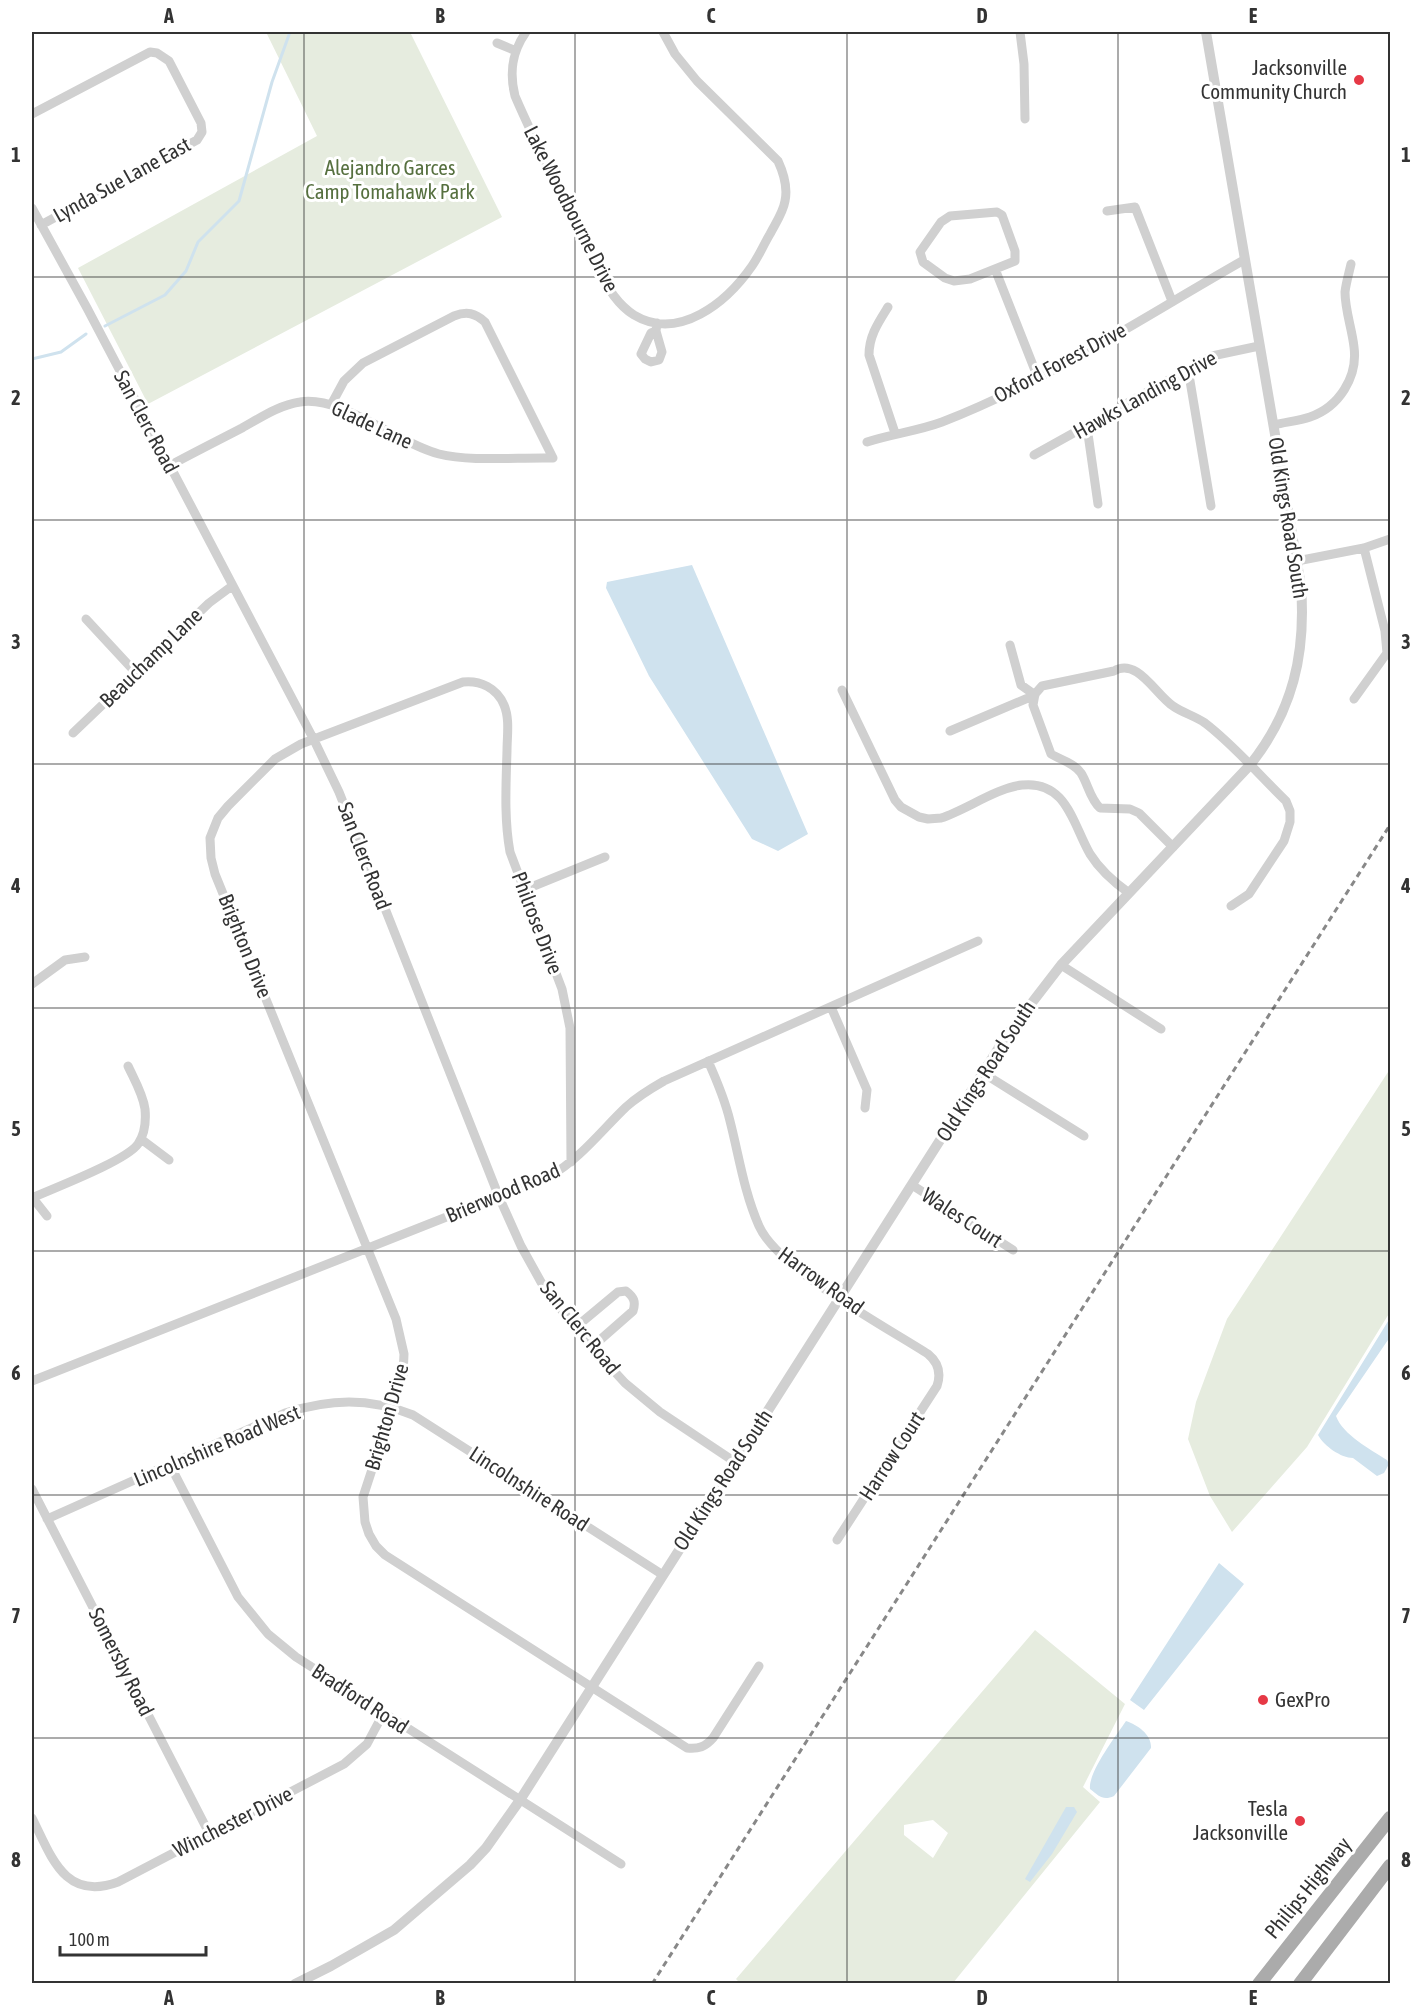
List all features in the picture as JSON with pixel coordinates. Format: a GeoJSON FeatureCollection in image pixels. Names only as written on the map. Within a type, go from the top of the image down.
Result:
{"type":"FeatureCollection","features":[{"type":"Feature","properties":{"kind":"main road","name":"Philips Highway"},"geometry":{"type":"LineString","coordinates":[[1259,1983],[1390,1818]]}},
{"type":"Feature","properties":{"kind":"main road"},"geometry":{"type":"LineString","coordinates":[[1300,1983],[1390,1866]]}},
{"type":"Feature","properties":{"kind":"street","name":"Lake Woodbourne Drive"},"geometry":{"type":"LineString","coordinates":[[526,32],[516,51],[512,70],[515,96],[609,289],[620,304],[657,327],[697,317],[713,306],[744,276],[755,261],[780,214],[785,202],[786,188],[778,161],[697,81],[675,54],[663,32]]}},
{"type":"Feature","properties":{"kind":"street"},"geometry":{"type":"LineString","coordinates":[[1020,32],[1024,63],[1024,119]]}},
{"type":"Feature","properties":{"kind":"street","name":"Old Kings Road South"},"geometry":{"type":"LineString","coordinates":[[295,1983],[331,1966],[394,1930],[470,1865],[486,1848],[520,1800],[983,1073],[1030,1004],[1061,965],[1250,765],[1268,740],[1281,715],[1300,656],[1303,606],[1206,32]]}},
{"type":"Feature","properties":{"kind":"street"},"geometry":{"type":"LineString","coordinates":[[497,43],[516,51]]}},
{"type":"Feature","properties":{"kind":"street","name":"Lynda Sue Lane East"},"geometry":{"type":"LineString","coordinates":[[32,114],[150,52],[157,53],[168,60],[201,123],[201,132],[197,140],[41,225]]}},
{"type":"Feature","properties":{"kind":"street"},"geometry":{"type":"LineString","coordinates":[[1107,211],[1135,207],[1172,301]]}},
{"type":"Feature","properties":{"kind":"street","name":"San Clerc Road"},"geometry":{"type":"LineString","coordinates":[[32,208],[314,740],[339,792],[499,1197],[521,1246],[542,1282],[576,1328],[625,1383],[660,1412],[735,1462]]}},
{"type":"Feature","properties":{"kind":"street"},"geometry":{"type":"LineString","coordinates":[[997,212],[1002,214],[1015,251],[1015,261],[995,269],[961,282],[945,278],[923,262],[920,252],[941,222],[950,216],[997,212]]}},
{"type":"Feature","properties":{"kind":"street","name":"Oxford Forest Drive"},"geometry":{"type":"LineString","coordinates":[[867,442],[939,423],[1038,378],[1244,260]]}},
{"type":"Feature","properties":{"kind":"street"},"geometry":{"type":"LineString","coordinates":[[1274,425],[1309,418],[1331,406],[1342,395],[1354,365],[1354,350],[1345,292],[1351,264]]}},
{"type":"Feature","properties":{"kind":"street"},"geometry":{"type":"LineString","coordinates":[[995,269],[1038,378]]}},
{"type":"Feature","properties":{"kind":"street"},"geometry":{"type":"LineString","coordinates":[[888,307],[872,333],[869,355],[895,433]]}},
{"type":"Feature","properties":{"kind":"street","name":"Glade Lane"},"geometry":{"type":"LineString","coordinates":[[169,466],[284,406],[302,402],[331,405],[420,447],[441,454],[468,457],[553,458],[485,322],[477,315],[465,312],[363,363],[344,381],[331,405]]}},
{"type":"Feature","properties":{"kind":"street","name":"Hawks Landing Drive"},"geometry":{"type":"LineString","coordinates":[[1034,455],[1212,356],[1259,346]]}},
{"type":"Feature","properties":{"kind":"street"},"geometry":{"type":"LineString","coordinates":[[1188,369],[1211,506]]}},
{"type":"Feature","properties":{"kind":"street"},"geometry":{"type":"LineString","coordinates":[[1088,427],[1098,504]]}},
{"type":"Feature","properties":{"kind":"street"},"geometry":{"type":"LineString","coordinates":[[1297,561],[1365,548],[1390,539]]}},
{"type":"Feature","properties":{"kind":"street"},"geometry":{"type":"LineString","coordinates":[[1354,699],[1387,653],[1388,630],[1365,548]]}},
{"type":"Feature","properties":{"kind":"street","name":"Beauchamp Lane"},"geometry":{"type":"LineString","coordinates":[[73,733],[209,603],[232,586]]}},
{"type":"Feature","properties":{"kind":"street"},"geometry":{"type":"LineString","coordinates":[[86,619],[136,673]]}},
{"type":"Feature","properties":{"kind":"street"},"geometry":{"type":"LineString","coordinates":[[1010,645],[1021,685],[1035,695]]}},
{"type":"Feature","properties":{"kind":"street"},"geometry":{"type":"LineString","coordinates":[[950,731],[1035,695],[1042,686],[1126,668],[1137,671],[1173,707],[1207,724],[1286,801],[1290,811],[1290,822],[1284,841],[1249,894],[1231,906]]}},
{"type":"Feature","properties":{"kind":"street","name":"Brighton Drive"},"geometry":{"type":"LineString","coordinates":[[492,689],[473,681],[463,682],[301,744],[275,759],[228,806],[218,818],[210,838],[215,874],[396,1319],[404,1354],[403,1375],[363,1497],[365,1522],[376,1546],[385,1555],[687,1748],[697,1749],[706,1745],[713,1738],[759,1666]]}},
{"type":"Feature","properties":{"kind":"street","name":"Philrose Drive"},"geometry":{"type":"LineString","coordinates":[[492,689],[499,696],[507,715],[506,830],[510,852],[562,988],[567,1009],[570,1028],[571,1162]]}},
{"type":"Feature","properties":{"kind":"street"},"geometry":{"type":"LineString","coordinates":[[842,690],[895,800],[906,810],[919,817],[941,818],[1010,788],[1026,785],[1048,789],[1053,791],[1067,807],[1090,854],[1099,866],[1129,893]]}},
{"type":"Feature","properties":{"kind":"street"},"geometry":{"type":"LineString","coordinates":[[1035,695],[1034,705],[1051,754],[1071,764],[1080,772],[1096,804],[1106,810],[1130,809],[1138,813],[1173,847]]}},
{"type":"Feature","properties":{"kind":"street"},"geometry":{"type":"LineString","coordinates":[[525,890],[605,857]]}},
{"type":"Feature","properties":{"kind":"street","name":"Brierwood Road"},"geometry":{"type":"LineString","coordinates":[[32,1381],[550,1176],[571,1162],[626,1107],[647,1090],[978,941]]}},
{"type":"Feature","properties":{"kind":"street"},"geometry":{"type":"LineString","coordinates":[[32,984],[65,960],[85,957]]}},
{"type":"Feature","properties":{"kind":"street"},"geometry":{"type":"LineString","coordinates":[[1061,965],[1161,1029]]}},
{"type":"Feature","properties":{"kind":"street"},"geometry":{"type":"LineString","coordinates":[[831,1007],[867,1090],[865,1108]]}},
{"type":"Feature","properties":{"kind":"street","name":"Harrow Road"},"geometry":{"type":"LineString","coordinates":[[708,1061],[724,1099],[742,1177],[759,1227],[770,1244],[792,1265],[839,1298],[928,1354],[936,1362],[939,1370]]}},
{"type":"Feature","properties":{"kind":"street"},"geometry":{"type":"LineString","coordinates":[[47,1216],[32,1197],[124,1156],[131,1152],[141,1139],[145,1124],[144,1102],[128,1066]]}},
{"type":"Feature","properties":{"kind":"street"},"geometry":{"type":"LineString","coordinates":[[983,1073],[1084,1136]]}},
{"type":"Feature","properties":{"kind":"street"},"geometry":{"type":"LineString","coordinates":[[141,1139],[169,1160]]}},
{"type":"Feature","properties":{"kind":"street","name":"Wales Court"},"geometry":{"type":"LineString","coordinates":[[912,1185],[1013,1250]]}},
{"type":"Feature","properties":{"kind":"street"},"geometry":{"type":"LineString","coordinates":[[576,1328],[618,1292],[626,1292],[633,1297],[635,1304],[633,1311],[592,1347]]}},
{"type":"Feature","properties":{"kind":"street","name":"Harrow Court"},"geometry":{"type":"LineString","coordinates":[[837,1540],[937,1386],[939,1370]]}},
{"type":"Feature","properties":{"kind":"street","name":"Lincolnshire Road West"},"geometry":{"type":"LineString","coordinates":[[47,1519],[285,1413],[334,1402],[360,1402],[393,1407]]}},
{"type":"Feature","properties":{"kind":"street","name":"Lincolnshire Road"},"geometry":{"type":"LineString","coordinates":[[393,1407],[413,1415],[663,1575]]}},
{"type":"Feature","properties":{"kind":"street","name":"Bradford Road"},"geometry":{"type":"LineString","coordinates":[[170,1465],[238,1597],[268,1634],[296,1657],[621,1864]]}},
{"type":"Feature","properties":{"kind":"street","name":"Somersby Road"},"geometry":{"type":"LineString","coordinates":[[32,1489],[210,1835]]}},
{"type":"Feature","properties":{"kind":"street","name":"Winchester Drive"},"geometry":{"type":"LineString","coordinates":[[33,1823],[55,1864],[63,1873],[74,1881],[90,1887],[105,1887],[210,1835],[344,1764],[367,1744],[383,1713]]}},
{"type":"Feature","properties":{"kind":"green space","name":"Alejandro Garces Camp Tomahawk Park"},"geometry":{"type":"Polygon","coordinates":[[[266,32],[410,32],[502,217],[148,404],[78,268],[317,136],[266,32]]]}},
{"type":"Feature","properties":{"kind":"green space"},"geometry":{"type":"Polygon","coordinates":[[[1390,1069],[1390,1312],[1307,1447],[1232,1532],[1210,1496],[1188,1439],[1196,1402],[1227,1319],[1390,1069]]]}},
{"type":"Feature","properties":{"kind":"green space"},"geometry":{"type":"Polygon","coordinates":[[[1035,1630],[1125,1704],[1083,1787],[1100,1802],[953,1983],[741,1984],[736,1979],[1035,1630]],[[933,1820],[904,1825],[904,1835],[933,1858],[948,1833],[933,1820]]]}},
{"type":"Feature","properties":{"kind":"water"},"geometry":{"type":"Polygon","coordinates":[[[692,565],[808,834],[778,851],[752,839],[649,676],[606,588],[607,582],[692,565]]]}},
{"type":"Feature","properties":{"kind":"water"},"geometry":{"type":"Polygon","coordinates":[[[1390,1318],[1390,1337],[1336,1416],[1351,1435],[1387,1460],[1389,1464],[1384,1473],[1377,1476],[1353,1458],[1333,1451],[1318,1435],[1390,1318]]]}},
{"type":"Feature","properties":{"kind":"water"},"geometry":{"type":"Polygon","coordinates":[[[1219,1563],[1244,1584],[1144,1710],[1130,1700],[1219,1563]]]}},
{"type":"Feature","properties":{"kind":"water"},"geometry":{"type":"Polygon","coordinates":[[[1126,1721],[1143,1731],[1151,1743],[1151,1748],[1114,1796],[1104,1798],[1090,1789],[1093,1773],[1126,1721]]]}},
{"type":"Feature","properties":{"kind":"water"},"geometry":{"type":"Polygon","coordinates":[[[1066,1807],[1074,1807],[1077,1812],[1052,1854],[1030,1882],[1025,1879],[1066,1807]]]}},
{"type":"Feature","properties":{"kind":"waterway"},"geometry":{"type":"LineString","coordinates":[[105,326],[165,295],[186,271],[198,242],[239,201],[272,82],[290,32]]}},
{"type":"Feature","properties":{"kind":"waterway"},"geometry":{"type":"LineString","coordinates":[[32,359],[61,352],[86,334]]}},
{"type":"Feature","properties":{"kind":"railway"},"geometry":{"type":"LineString","coordinates":[[652,1984],[1390,825]]}},
{"type":"Feature","properties":{"kind":"place","name":"Jacksonville Community Church"},"geometry":{"type":"Point","coordinates":[1359,80]}},
{"type":"Feature","properties":{"kind":"place","name":"GexPro"},"geometry":{"type":"Point","coordinates":[1263,1700]}},
{"type":"Feature","properties":{"kind":"place","name":"Tesla Jacksonville"},"geometry":{"type":"Point","coordinates":[1300,1821]}}]}
